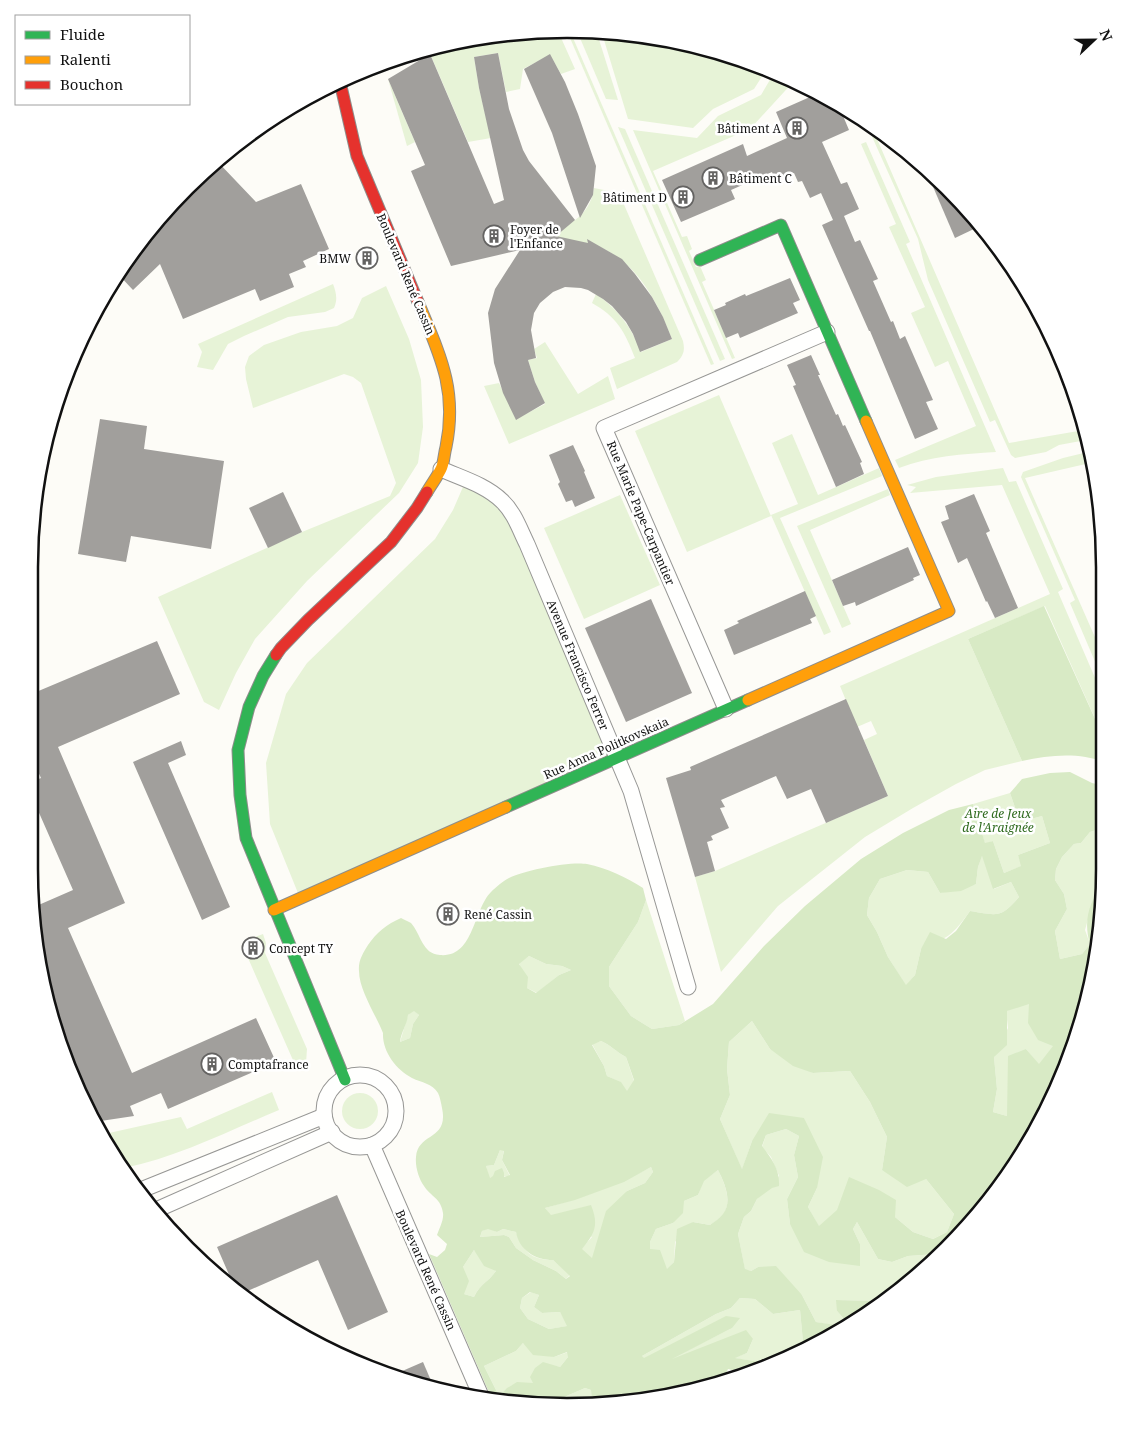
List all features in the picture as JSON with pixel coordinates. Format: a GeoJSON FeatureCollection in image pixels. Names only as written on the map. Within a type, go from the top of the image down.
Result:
{"type":"FeatureCollection","features":[{"type":"Feature","properties":{"kind":"street","name":"Boulevard René Cassin"},"geometry":{"type":"LineString","coordinates":[[341,88],[357,156],[443,362],[450,408],[448,436],[441,469],[417,508],[391,542],[281,648],[263,676],[249,707],[238,750],[240,795],[246,838],[345,1080]]}},
{"type":"Feature","properties":{"kind":"street"},"geometry":{"type":"LineString","coordinates":[[700,260],[781,225],[827,332]]}},
{"type":"Feature","properties":{"kind":"street","name":"Rue Anna Politkovskaia"},"geometry":{"type":"LineString","coordinates":[[274,910],[949,611],[827,332]]}},
{"type":"Feature","properties":{"kind":"street","name":"Rue Marie Pape-Carpantier"},"geometry":{"type":"LineString","coordinates":[[726,709],[604,428],[827,332]]}},
{"type":"Feature","properties":{"kind":"street","name":"Avenue Francisco Ferrer"},"geometry":{"type":"LineString","coordinates":[[441,469],[492,492],[511,512],[527,544],[631,791],[688,987]]}},
{"type":"Feature","properties":{"kind":"street"},"geometry":{"type":"LineString","coordinates":[[365,1075],[387,1087],[394,1098],[396,1109],[389,1133],[372,1145],[356,1147],[350,1145],[336,1138],[328,1128],[324,1116],[325,1103],[330,1092],[338,1082],[345,1080],[353,1076],[365,1075]]}},
{"type":"Feature","properties":{"kind":"street"},"geometry":{"type":"LineString","coordinates":[[145,1188],[324,1116]]}},
{"type":"Feature","properties":{"kind":"street"},"geometry":{"type":"LineString","coordinates":[[161,1208],[332,1132]]}},
{"type":"Feature","properties":{"kind":"street","name":"Boulevard René Cassin"},"geometry":{"type":"LineString","coordinates":[[372,1145],[479,1391]]}},
{"type":"Feature","properties":{"kind":"green space"},"geometry":{"type":"Polygon","coordinates":[[[561,38],[575,69],[561,74],[550,55],[523,69],[520,89],[506,92],[498,53],[474,57],[491,138],[468,142],[431,56],[498,42],[561,38]]]}},
{"type":"Feature","properties":{"kind":"green space"},"geometry":{"type":"Polygon","coordinates":[[[570,38],[573,38],[714,364],[711,365],[570,38]]]}},
{"type":"Feature","properties":{"kind":"green space"},"geometry":{"type":"Polygon","coordinates":[[[580,38],[599,39],[618,100],[606,99],[580,38]]]}},
{"type":"Feature","properties":{"kind":"green space"},"geometry":{"type":"Polygon","coordinates":[[[604,39],[670,48],[704,56],[763,75],[754,89],[713,109],[693,128],[628,119],[604,39]]]}},
{"type":"Feature","properties":{"kind":"green space"},"geometry":{"type":"Polygon","coordinates":[[[771,78],[789,87],[750,129],[653,171],[682,237],[687,236],[692,249],[689,251],[696,267],[700,266],[706,280],[702,282],[735,358],[732,359],[633,130],[697,138],[718,116],[761,95],[771,78]]]}},
{"type":"Feature","properties":{"kind":"green space"},"geometry":{"type":"Polygon","coordinates":[[[388,79],[415,142],[407,146],[388,79]]]}},
{"type":"Feature","properties":{"kind":"green space"},"geometry":{"type":"Polygon","coordinates":[[[618,127],[625,129],[725,359],[720,361],[618,127]]]}},
{"type":"Feature","properties":{"kind":"green space"},"geometry":{"type":"Polygon","coordinates":[[[871,134],[877,138],[1009,443],[1078,431],[1081,441],[1059,445],[1046,452],[1015,458],[1011,455],[995,420],[990,422],[928,280],[918,239],[871,134]]]}},
{"type":"Feature","properties":{"kind":"green space"},"geometry":{"type":"Polygon","coordinates":[[[866,142],[910,242],[906,244],[996,452],[935,458],[899,468],[895,460],[976,426],[948,361],[935,367],[911,313],[925,307],[889,227],[896,224],[861,144],[866,142]]]}},
{"type":"Feature","properties":{"kind":"green space"},"geometry":{"type":"Polygon","coordinates":[[[594,188],[619,193],[684,344],[683,355],[677,362],[617,389],[610,368],[635,358],[628,340],[619,326],[601,308],[592,303],[596,294],[618,313],[633,335],[641,352],[672,339],[654,301],[631,268],[616,256],[599,247],[579,242],[557,242],[555,228],[570,223],[581,215],[590,203],[594,188]]]}},
{"type":"Feature","properties":{"kind":"green space"},"geometry":{"type":"Polygon","coordinates":[[[333,284],[336,296],[334,308],[325,312],[288,317],[228,344],[213,370],[197,367],[202,352],[198,344],[333,284]]]}},
{"type":"Feature","properties":{"kind":"green space"},"geometry":{"type":"Polygon","coordinates":[[[386,286],[409,339],[421,380],[423,427],[418,463],[399,493],[307,581],[255,639],[236,673],[219,710],[204,702],[158,597],[302,532],[390,496],[396,483],[361,383],[353,377],[344,374],[253,408],[245,367],[249,356],[264,345],[301,332],[337,326],[353,318],[362,298],[386,286]]]}},
{"type":"Feature","properties":{"kind":"green space"},"geometry":{"type":"Polygon","coordinates":[[[545,342],[578,394],[608,376],[615,399],[509,444],[484,386],[499,383],[516,419],[545,404],[528,360],[537,358],[534,349],[545,342]]]}},
{"type":"Feature","properties":{"kind":"green space"},"geometry":{"type":"Polygon","coordinates":[[[719,395],[771,516],[687,552],[635,431],[719,395]]]}},
{"type":"Feature","properties":{"kind":"green space"},"geometry":{"type":"Polygon","coordinates":[[[792,434],[818,495],[879,468],[882,476],[780,518],[831,632],[824,635],[771,515],[798,504],[772,443],[792,434]]]}},
{"type":"Feature","properties":{"kind":"green space"},"geometry":{"type":"Polygon","coordinates":[[[1083,453],[1086,464],[1025,478],[1096,640],[1096,664],[1070,603],[1075,600],[1021,477],[1023,472],[1083,453]]]}},
{"type":"Feature","properties":{"kind":"green space"},"geometry":{"type":"Polygon","coordinates":[[[1003,468],[1009,482],[1016,481],[1063,589],[1058,592],[1096,680],[1096,721],[1045,606],[968,639],[1022,761],[985,770],[956,784],[865,837],[778,906],[721,972],[695,877],[715,871],[888,796],[864,740],[877,734],[871,721],[857,727],[840,686],[1050,594],[1002,485],[910,493],[916,487],[907,485],[936,477],[1003,468]]]}},
{"type":"Feature","properties":{"kind":"green space"},"geometry":{"type":"Polygon","coordinates":[[[466,480],[503,501],[617,758],[300,898],[270,824],[266,763],[286,694],[307,663],[435,539],[453,510],[466,480]]]}},
{"type":"Feature","properties":{"kind":"green space"},"geometry":{"type":"Polygon","coordinates":[[[888,489],[890,495],[810,530],[851,624],[842,628],[797,526],[888,489]]]}},
{"type":"Feature","properties":{"kind":"green space"},"geometry":{"type":"Polygon","coordinates":[[[620,495],[660,585],[584,619],[544,528],[620,495]]]}},
{"type":"Feature","properties":{"kind":"green space"},"geometry":{"type":"Polygon","coordinates":[[[1044,606],[1096,721],[1096,759],[1064,756],[1022,761],[968,639],[1044,606]]]}},
{"type":"Feature","properties":{"kind":"green space"},"geometry":{"type":"Polygon","coordinates":[[[1070,772],[1096,784],[1096,830],[1090,832],[1081,843],[1074,844],[1062,857],[1056,869],[1055,880],[1064,894],[1067,909],[1055,931],[1060,959],[1082,954],[1090,944],[1087,919],[1095,895],[1092,938],[1078,1006],[1068,1039],[1042,1103],[1026,1134],[1007,1163],[965,1218],[929,1254],[908,1256],[892,1262],[878,1259],[857,1222],[853,1229],[860,1244],[860,1266],[829,1262],[804,1252],[790,1224],[787,1199],[798,1177],[794,1155],[799,1136],[786,1129],[766,1135],[762,1146],[777,1170],[779,1186],[772,1188],[757,1199],[751,1211],[744,1217],[738,1234],[745,1269],[751,1271],[758,1267],[776,1266],[802,1295],[816,1322],[836,1325],[804,1343],[800,1310],[773,1314],[755,1299],[740,1298],[731,1308],[716,1314],[642,1356],[644,1358],[726,1316],[740,1318],[732,1328],[672,1359],[746,1330],[753,1339],[747,1353],[735,1358],[760,1362],[735,1371],[728,1369],[726,1373],[704,1380],[636,1394],[592,1397],[591,1390],[585,1388],[562,1398],[501,1394],[517,1382],[533,1383],[530,1377],[535,1368],[543,1362],[560,1367],[568,1357],[567,1352],[554,1357],[533,1355],[523,1343],[516,1351],[484,1366],[498,1394],[489,1392],[429,1254],[437,1257],[445,1250],[447,1244],[437,1235],[443,1213],[440,1204],[420,1180],[416,1157],[422,1143],[441,1126],[443,1119],[439,1096],[430,1085],[406,1075],[391,1059],[383,1040],[383,1033],[365,994],[360,978],[359,964],[361,957],[378,933],[401,918],[411,923],[422,943],[429,951],[440,955],[451,954],[460,949],[466,941],[485,900],[493,890],[507,879],[536,869],[559,865],[580,863],[602,868],[616,873],[643,888],[646,900],[638,922],[609,967],[609,986],[631,1016],[652,1029],[679,1025],[713,1004],[764,946],[805,906],[861,859],[903,833],[949,810],[973,804],[985,843],[993,841],[1004,873],[1021,866],[1018,855],[1050,843],[1042,816],[1020,822],[1010,793],[1022,779],[1050,773],[1070,772]],[[982,856],[978,867],[976,884],[961,891],[940,893],[928,872],[907,870],[880,879],[869,898],[867,915],[888,957],[906,985],[915,975],[921,949],[930,932],[946,939],[956,931],[970,911],[998,914],[1007,909],[1019,897],[1011,882],[993,889],[982,856]],[[529,956],[519,964],[528,977],[527,988],[536,993],[559,975],[571,970],[562,966],[546,964],[529,956]],[[1029,1004],[1007,1011],[1007,1045],[994,1057],[997,1089],[993,1112],[1007,1116],[1008,1056],[1026,1049],[1039,1064],[1053,1046],[1038,1040],[1028,1023],[1029,1004]],[[414,1011],[408,1015],[400,1042],[410,1038],[413,1024],[419,1015],[414,1011]],[[752,1021],[729,1042],[727,1069],[730,1095],[720,1119],[742,1169],[752,1141],[769,1113],[804,1118],[823,1157],[817,1188],[808,1207],[819,1226],[837,1210],[849,1177],[879,1190],[896,1200],[895,1217],[913,1232],[933,1239],[947,1232],[954,1214],[926,1179],[907,1187],[882,1170],[887,1137],[870,1102],[850,1071],[813,1073],[793,1066],[770,1049],[752,1021]],[[601,1041],[592,1045],[604,1066],[607,1076],[621,1082],[627,1091],[634,1080],[626,1057],[601,1041]],[[500,1150],[494,1165],[486,1166],[490,1178],[495,1171],[502,1168],[504,1177],[510,1175],[502,1160],[504,1151],[500,1150]],[[651,1167],[624,1182],[575,1200],[545,1208],[551,1215],[591,1205],[595,1218],[593,1233],[582,1249],[592,1258],[606,1211],[627,1191],[645,1183],[653,1172],[651,1167]],[[718,1170],[704,1181],[698,1195],[684,1201],[683,1213],[673,1223],[656,1229],[650,1242],[650,1249],[660,1250],[667,1269],[674,1262],[677,1229],[693,1222],[710,1225],[726,1209],[726,1192],[718,1170]],[[488,1229],[482,1231],[480,1237],[504,1235],[509,1237],[516,1248],[533,1260],[556,1271],[566,1279],[570,1276],[553,1260],[534,1256],[524,1249],[516,1232],[503,1229],[497,1232],[488,1229]],[[474,1250],[463,1267],[469,1281],[464,1294],[474,1297],[496,1271],[484,1266],[474,1250]],[[530,1292],[522,1298],[520,1308],[528,1319],[549,1329],[567,1326],[560,1312],[542,1313],[534,1307],[539,1295],[530,1292]]]}},
{"type":"Feature","properties":{"kind":"green space","name":"Aire de Jeux de l'Araignée"},"geometry":{"type":"Polygon","coordinates":[[[1010,793],[1020,822],[1042,816],[1050,843],[1018,855],[1022,866],[1004,873],[993,841],[985,844],[973,804],[1010,793]]]}},
{"type":"Feature","properties":{"kind":"green space"},"geometry":{"type":"Polygon","coordinates":[[[1096,830],[1095,894],[1085,930],[1090,944],[1082,954],[1060,959],[1055,931],[1067,909],[1064,894],[1055,880],[1056,869],[1062,857],[1074,844],[1081,843],[1090,832],[1096,830]]]}},
{"type":"Feature","properties":{"kind":"green space"},"geometry":{"type":"Polygon","coordinates":[[[982,855],[994,889],[1011,882],[1019,897],[1007,909],[998,914],[970,911],[959,926],[949,935],[921,949],[915,975],[906,986],[888,957],[867,915],[869,898],[880,879],[907,870],[928,872],[940,893],[976,884],[982,855]]]}},
{"type":"Feature","properties":{"kind":"green space"},"geometry":{"type":"Polygon","coordinates":[[[646,900],[685,1021],[679,1025],[652,1029],[631,1016],[609,986],[609,967],[638,922],[646,900]]]}},
{"type":"Feature","properties":{"kind":"green space"},"geometry":{"type":"Polygon","coordinates":[[[263,934],[266,943],[265,953],[307,1049],[306,1063],[296,1067],[248,958],[262,953],[255,937],[263,934]]]}},
{"type":"Feature","properties":{"kind":"green space"},"geometry":{"type":"Polygon","coordinates":[[[529,956],[546,964],[562,966],[571,970],[559,975],[537,993],[527,988],[519,963],[529,956]]]}},
{"type":"Feature","properties":{"kind":"green space"},"geometry":{"type":"Polygon","coordinates":[[[1029,1003],[1054,1046],[1039,1065],[1026,1049],[1007,1116],[993,1112],[997,1089],[994,1057],[1008,1028],[1006,1011],[1029,1003]]]}},
{"type":"Feature","properties":{"kind":"green space"},"geometry":{"type":"Polygon","coordinates":[[[414,1010],[419,1015],[413,1024],[410,1038],[400,1042],[408,1015],[414,1010]]]}},
{"type":"Feature","properties":{"kind":"green space"},"geometry":{"type":"Polygon","coordinates":[[[752,1021],[770,1049],[813,1073],[850,1071],[870,1102],[887,1137],[882,1170],[926,1179],[954,1214],[947,1232],[933,1239],[913,1232],[895,1217],[837,1211],[819,1227],[808,1207],[817,1188],[804,1118],[752,1141],[742,1170],[720,1119],[730,1095],[727,1069],[729,1042],[752,1021]]]}},
{"type":"Feature","properties":{"kind":"green space"},"geometry":{"type":"Polygon","coordinates":[[[601,1041],[626,1057],[634,1081],[627,1092],[620,1082],[607,1076],[604,1066],[592,1044],[601,1041]]]}},
{"type":"Feature","properties":{"kind":"green space"},"geometry":{"type":"Polygon","coordinates":[[[272,1092],[279,1110],[203,1143],[130,1167],[108,1133],[181,1117],[187,1129],[272,1092]]]}},
{"type":"Feature","properties":{"kind":"green space"},"geometry":{"type":"Polygon","coordinates":[[[360,1093],[367,1094],[373,1098],[377,1104],[377,1118],[373,1124],[367,1128],[360,1129],[353,1128],[347,1124],[343,1118],[342,1111],[343,1104],[347,1098],[353,1094],[360,1093]]]}},
{"type":"Feature","properties":{"kind":"green space"},"geometry":{"type":"Polygon","coordinates":[[[786,1129],[799,1136],[794,1155],[798,1177],[787,1199],[790,1224],[860,1244],[853,1229],[857,1222],[878,1259],[892,1262],[908,1256],[929,1254],[873,1301],[837,1300],[837,1311],[844,1319],[835,1326],[816,1322],[802,1295],[758,1267],[751,1271],[745,1270],[738,1234],[744,1217],[751,1211],[757,1199],[779,1176],[771,1157],[762,1147],[766,1135],[786,1129]]]}},
{"type":"Feature","properties":{"kind":"green space"},"geometry":{"type":"Polygon","coordinates":[[[500,1150],[504,1150],[502,1160],[510,1176],[489,1178],[486,1166],[494,1165],[500,1150]]]}},
{"type":"Feature","properties":{"kind":"green space"},"geometry":{"type":"Polygon","coordinates":[[[651,1167],[653,1172],[645,1183],[627,1191],[592,1259],[581,1249],[592,1237],[550,1215],[545,1208],[625,1180],[651,1167]]]}},
{"type":"Feature","properties":{"kind":"green space"},"geometry":{"type":"Polygon","coordinates":[[[718,1170],[726,1192],[726,1210],[723,1215],[710,1225],[693,1222],[675,1242],[674,1262],[667,1270],[650,1249],[650,1242],[656,1229],[673,1223],[684,1201],[698,1195],[703,1181],[718,1170]]]}},
{"type":"Feature","properties":{"kind":"green space"},"geometry":{"type":"Polygon","coordinates":[[[488,1228],[497,1232],[503,1229],[516,1232],[529,1253],[545,1260],[553,1260],[570,1275],[566,1279],[556,1271],[533,1260],[516,1248],[509,1237],[504,1235],[480,1237],[482,1231],[488,1228]]]}},
{"type":"Feature","properties":{"kind":"green space"},"geometry":{"type":"Polygon","coordinates":[[[474,1250],[496,1271],[474,1297],[464,1294],[463,1267],[474,1250]]]}},
{"type":"Feature","properties":{"kind":"green space"},"geometry":{"type":"Polygon","coordinates":[[[531,1292],[539,1295],[534,1307],[542,1313],[560,1312],[568,1326],[549,1329],[528,1319],[520,1308],[522,1298],[531,1292]]]}},
{"type":"Feature","properties":{"kind":"green space"},"geometry":{"type":"Polygon","coordinates":[[[740,1298],[755,1299],[773,1314],[800,1310],[804,1343],[760,1362],[733,1358],[747,1353],[753,1339],[666,1361],[732,1328],[643,1359],[642,1356],[716,1314],[731,1308],[740,1298]]]}},
{"type":"Feature","properties":{"kind":"green space"},"geometry":{"type":"Polygon","coordinates":[[[836,1300],[873,1301],[844,1320],[837,1311],[836,1300]]]}},
{"type":"Feature","properties":{"kind":"green space"},"geometry":{"type":"Polygon","coordinates":[[[523,1343],[554,1357],[568,1352],[568,1357],[560,1367],[552,1366],[533,1383],[518,1384],[508,1388],[501,1394],[498,1394],[484,1366],[516,1351],[523,1343]]]}},
{"type":"Feature","properties":{"kind":"green space"},"geometry":{"type":"Polygon","coordinates":[[[585,1388],[591,1390],[592,1397],[562,1398],[585,1388]]]}},
{"type":"Feature","properties":{"kind":"building","name":"Foyer de l'Enfance"},"geometry":{"type":"Polygon","coordinates":[[[498,53],[509,109],[523,150],[529,161],[575,220],[556,236],[588,243],[587,239],[622,259],[652,297],[672,339],[640,352],[626,322],[603,299],[581,288],[565,287],[553,292],[540,303],[534,313],[531,330],[536,358],[528,360],[535,382],[545,403],[516,420],[503,393],[494,363],[488,313],[495,289],[520,250],[451,266],[411,171],[425,165],[388,79],[423,58],[431,56],[494,204],[504,200],[474,57],[498,53]]]}},
{"type":"Feature","properties":{"kind":"building"},"geometry":{"type":"Polygon","coordinates":[[[550,54],[565,82],[596,166],[593,195],[580,218],[552,133],[524,69],[550,54]]]}},
{"type":"Feature","properties":{"kind":"building"},"geometry":{"type":"Polygon","coordinates":[[[810,97],[843,115],[849,130],[822,142],[841,184],[847,182],[859,209],[844,216],[855,242],[860,240],[878,279],[873,281],[891,322],[893,321],[900,339],[905,336],[933,400],[926,402],[938,429],[915,439],[870,331],[822,225],[833,220],[821,193],[810,198],[802,181],[798,182],[794,173],[775,181],[772,172],[731,190],[735,199],[681,222],[662,180],[743,144],[747,156],[787,138],[776,112],[810,97]]]}},
{"type":"Feature","properties":{"kind":"building"},"geometry":{"type":"Polygon","coordinates":[[[222,166],[256,202],[301,184],[329,249],[303,261],[306,267],[289,274],[294,287],[260,301],[255,289],[183,319],[160,264],[133,290],[123,279],[147,245],[169,218],[222,166]]]}},
{"type":"Feature","properties":{"kind":"building"},"geometry":{"type":"Polygon","coordinates":[[[932,184],[974,229],[955,238],[932,184]]]}},
{"type":"Feature","properties":{"kind":"building"},"geometry":{"type":"Polygon","coordinates":[[[790,278],[800,300],[793,303],[798,313],[740,338],[738,333],[726,338],[714,310],[745,294],[746,296],[790,278]]]}},
{"type":"Feature","properties":{"kind":"building"},"geometry":{"type":"Polygon","coordinates":[[[811,355],[836,415],[838,414],[843,426],[845,425],[862,462],[860,463],[864,474],[836,487],[793,386],[796,385],[787,365],[811,355]]]}},
{"type":"Feature","properties":{"kind":"building"},"geometry":{"type":"Polygon","coordinates":[[[100,419],[147,426],[144,449],[224,461],[211,549],[131,536],[126,562],[78,554],[100,419]]]}},
{"type":"Feature","properties":{"kind":"building"},"geometry":{"type":"Polygon","coordinates":[[[573,445],[595,498],[575,507],[572,500],[566,502],[549,455],[573,445]]]}},
{"type":"Feature","properties":{"kind":"building"},"geometry":{"type":"Polygon","coordinates":[[[283,492],[302,532],[268,548],[249,508],[283,492]]]}},
{"type":"Feature","properties":{"kind":"building"},"geometry":{"type":"Polygon","coordinates":[[[974,494],[990,531],[986,533],[1018,608],[995,618],[967,558],[958,563],[941,522],[949,519],[945,506],[974,494]]]}},
{"type":"Feature","properties":{"kind":"building"},"geometry":{"type":"Polygon","coordinates":[[[908,547],[920,575],[913,578],[914,580],[856,606],[855,602],[843,606],[832,580],[908,547]]]}},
{"type":"Feature","properties":{"kind":"building"},"geometry":{"type":"Polygon","coordinates":[[[805,591],[816,616],[810,619],[812,623],[734,655],[724,630],[739,623],[737,621],[805,591]]]}},
{"type":"Feature","properties":{"kind":"building"},"geometry":{"type":"Polygon","coordinates":[[[651,599],[692,693],[626,722],[585,628],[651,599]]]}},
{"type":"Feature","properties":{"kind":"building"},"geometry":{"type":"Polygon","coordinates":[[[157,641],[180,694],[58,747],[125,903],[68,928],[132,1073],[256,1018],[276,1062],[168,1109],[161,1093],[130,1106],[134,1116],[101,1121],[78,1072],[66,1039],[56,1006],[42,938],[39,905],[73,890],[38,810],[38,779],[41,778],[38,772],[38,691],[157,641]]]}},
{"type":"Feature","properties":{"kind":"building"},"geometry":{"type":"Polygon","coordinates":[[[846,699],[888,796],[826,823],[811,789],[787,799],[776,776],[721,800],[725,807],[720,808],[729,828],[711,836],[713,840],[707,842],[715,871],[695,877],[666,778],[691,770],[690,767],[846,699]]]}},
{"type":"Feature","properties":{"kind":"building"},"geometry":{"type":"Polygon","coordinates":[[[181,741],[186,755],[168,763],[230,907],[202,920],[133,762],[181,741]]]}},
{"type":"Feature","properties":{"kind":"building"},"geometry":{"type":"Polygon","coordinates":[[[337,1195],[388,1312],[348,1330],[318,1260],[248,1291],[230,1277],[217,1247],[337,1195]]]}},
{"type":"Feature","properties":{"kind":"building"},"geometry":{"type":"Polygon","coordinates":[[[423,1362],[431,1380],[430,1380],[401,1371],[423,1362]]]}},
{"type":"Feature","properties":{"kind":"traffic: fast"},"geometry":{"type":"LineString","coordinates":[[700,260],[781,225],[866,421]]}},
{"type":"Feature","properties":{"kind":"traffic: fast"},"geometry":{"type":"LineString","coordinates":[[276,655],[263,676],[249,707],[238,750],[240,795],[246,838],[345,1080]]}},
{"type":"Feature","properties":{"kind":"traffic: fast"},"geometry":{"type":"LineString","coordinates":[[506,807],[748,700]]}},
{"type":"Feature","properties":{"kind":"traffic: slow"},"geometry":{"type":"LineString","coordinates":[[418,302],[439,355],[448,389],[450,407],[443,464],[427,492]]}},
{"type":"Feature","properties":{"kind":"traffic: slow"},"geometry":{"type":"LineString","coordinates":[[748,700],[949,611],[866,421]]}},
{"type":"Feature","properties":{"kind":"traffic: slow"},"geometry":{"type":"LineString","coordinates":[[274,910],[506,807]]}},
{"type":"Feature","properties":{"kind":"traffic: jam"},"geometry":{"type":"LineString","coordinates":[[341,88],[357,156],[418,302]]}},
{"type":"Feature","properties":{"kind":"traffic: jam"},"geometry":{"type":"LineString","coordinates":[[276,655],[308,620],[391,542],[427,492]]}},
{"type":"Feature","properties":{"kind":"place","name":"Bâtiment A"},"geometry":{"type":"Point","coordinates":[797,128]}},
{"type":"Feature","properties":{"kind":"place","name":"Bâtiment C"},"geometry":{"type":"Point","coordinates":[713,178]}},
{"type":"Feature","properties":{"kind":"place","name":"Bâtiment D"},"geometry":{"type":"Point","coordinates":[683,197]}},
{"type":"Feature","properties":{"kind":"place","name":"Foyer de l'Enfance"},"geometry":{"type":"Point","coordinates":[494,236]}},
{"type":"Feature","properties":{"kind":"place","name":"BMW"},"geometry":{"type":"Point","coordinates":[367,258]}},
{"type":"Feature","properties":{"kind":"place","name":"René Cassin"},"geometry":{"type":"Point","coordinates":[448,914]}},
{"type":"Feature","properties":{"kind":"place","name":"Concept TY"},"geometry":{"type":"Point","coordinates":[253,948]}},
{"type":"Feature","properties":{"kind":"place","name":"Comptafrance"},"geometry":{"type":"Point","coordinates":[212,1064]}}]}
